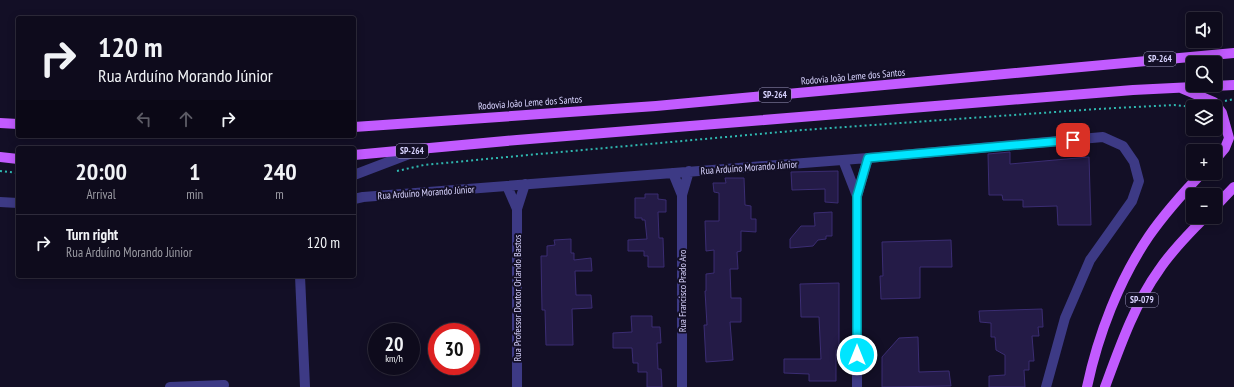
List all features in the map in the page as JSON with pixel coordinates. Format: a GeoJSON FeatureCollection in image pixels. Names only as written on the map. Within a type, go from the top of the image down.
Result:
{"type":"FeatureCollection","features":[{"type":"Feature","properties":{"kind":"main road","name":"Rodovia João Leme dos Santos"},"geometry":{"type":"LineString","coordinates":[[356,127],[656,106],[1234,53]]}},
{"type":"Feature","properties":{"kind":"main road","name":"SP-264"},"geometry":{"type":"LineString","coordinates":[[356,155],[540,138],[1176,87],[1234,85]]}},
{"type":"Feature","properties":{"kind":"main road"},"geometry":{"type":"LineString","coordinates":[[1176,87],[1214,102],[1222,113],[1229,138],[1222,152]]}},
{"type":"Feature","properties":{"kind":"main road"},"geometry":{"type":"LineString","coordinates":[[0,123],[16,124]]}},
{"type":"Feature","properties":{"kind":"main road"},"geometry":{"type":"LineString","coordinates":[[0,158],[16,159]]}},
{"type":"Feature","properties":{"kind":"main road"},"geometry":{"type":"LineString","coordinates":[[1087,387],[1108,318],[1130,268],[1149,236],[1177,199],[1195,180]]}},
{"type":"Feature","properties":{"kind":"main road"},"geometry":{"type":"LineString","coordinates":[[1222,200],[1234,187]]}},
{"type":"Feature","properties":{"kind":"main road"},"geometry":{"type":"LineString","coordinates":[[1222,205],[1234,196]]}},
{"type":"Feature","properties":{"kind":"main road","name":"SP-079"},"geometry":{"type":"LineString","coordinates":[[1105,387],[1128,330],[1158,271],[1179,243],[1199,224]]}},
{"type":"Feature","properties":{"kind":"street","name":"Rua Arduíno Morando Júnior"},"geometry":{"type":"LineString","coordinates":[[356,199],[868,158],[1103,137],[1123,146],[1134,162],[1139,181],[1132,201],[1090,260],[1065,318],[1046,387]]}},
{"type":"Feature","properties":{"kind":"street"},"geometry":{"type":"LineString","coordinates":[[356,174],[420,150]]}},
{"type":"Feature","properties":{"kind":"street"},"geometry":{"type":"LineString","coordinates":[[857,387],[857,196],[868,158]]}},
{"type":"Feature","properties":{"kind":"street"},"geometry":{"type":"LineString","coordinates":[[843,160],[857,196]]}},
{"type":"Feature","properties":{"kind":"street","name":"Rua Francisco Prado Aro"},"geometry":{"type":"LineString","coordinates":[[682,387],[682,195],[689,171]]}},
{"type":"Feature","properties":{"kind":"street","name":"Rua Francisco Prado Aro"},"geometry":{"type":"LineString","coordinates":[[673,173],[682,195]]}},
{"type":"Feature","properties":{"kind":"street","name":"Rua Professor Doutor Orlando Bastos"},"geometry":{"type":"LineString","coordinates":[[517,387],[517,209],[525,184]]}},
{"type":"Feature","properties":{"kind":"street","name":"Rua Professor Doutor Orlando Bastos"},"geometry":{"type":"LineString","coordinates":[[507,186],[517,209]]}},
{"type":"Feature","properties":{"kind":"street"},"geometry":{"type":"LineString","coordinates":[[0,202],[16,204]]}},
{"type":"Feature","properties":{"kind":"street"},"geometry":{"type":"LineString","coordinates":[[300,278],[305,387]]}},
{"type":"Feature","properties":{"kind":"street"},"geometry":{"type":"LineString","coordinates":[[170,387],[224,384]]}},
{"type":"Feature","properties":{"kind":"path"},"geometry":{"type":"LineString","coordinates":[[391,172],[424,165],[802,130],[1097,109],[1174,105],[1186,106]]}},
{"type":"Feature","properties":{"kind":"path"},"geometry":{"type":"LineString","coordinates":[[0,171],[16,173]]}},
{"type":"Feature","properties":{"kind":"building"},"geometry":{"type":"Polygon","coordinates":[[[1010,152],[1010,164],[1089,157],[1091,225],[1058,225],[1057,206],[1023,207],[1023,200],[1003,200],[1002,195],[989,195],[988,154],[1010,152]]]}},
{"type":"Feature","properties":{"kind":"building"},"geometry":{"type":"Polygon","coordinates":[[[838,171],[838,203],[825,202],[825,189],[792,190],[791,172],[838,171]]]}},
{"type":"Feature","properties":{"kind":"building"},"geometry":{"type":"Polygon","coordinates":[[[725,178],[744,178],[745,205],[751,206],[751,219],[756,219],[756,232],[741,231],[741,251],[737,252],[738,269],[730,269],[731,298],[741,298],[741,322],[730,322],[733,360],[706,362],[704,325],[707,325],[705,291],[706,274],[714,273],[714,250],[706,251],[705,221],[719,221],[719,193],[714,192],[713,183],[726,183],[725,178]]]}},
{"type":"Feature","properties":{"kind":"building"},"geometry":{"type":"Polygon","coordinates":[[[645,194],[658,194],[658,199],[666,200],[666,212],[658,212],[659,238],[663,238],[664,267],[648,267],[648,256],[644,256],[644,251],[628,251],[628,240],[647,239],[645,220],[642,220],[642,218],[635,218],[635,198],[645,198],[645,194]]]}},
{"type":"Feature","properties":{"kind":"building"},"geometry":{"type":"Polygon","coordinates":[[[832,212],[832,236],[826,236],[826,239],[818,240],[813,246],[790,248],[790,239],[801,226],[815,226],[814,213],[832,212]]]}},
{"type":"Feature","properties":{"kind":"building"},"geometry":{"type":"Polygon","coordinates":[[[571,239],[571,253],[574,253],[574,260],[591,258],[592,271],[575,271],[576,295],[591,295],[592,308],[572,309],[573,345],[546,345],[545,310],[542,310],[541,256],[547,256],[547,246],[555,245],[554,240],[571,239]]]}},
{"type":"Feature","properties":{"kind":"building"},"geometry":{"type":"Polygon","coordinates":[[[951,240],[952,267],[920,267],[920,298],[881,299],[880,276],[883,276],[882,242],[951,240]]]}},
{"type":"Feature","properties":{"kind":"building"},"geometry":{"type":"Polygon","coordinates":[[[839,283],[839,350],[836,350],[836,381],[809,381],[809,374],[784,373],[784,359],[821,359],[819,317],[801,317],[800,284],[839,283]]]}},
{"type":"Feature","properties":{"kind":"building"},"geometry":{"type":"Polygon","coordinates":[[[1042,309],[1043,327],[1038,327],[1039,336],[1032,336],[1034,361],[1029,361],[1029,370],[1024,370],[1025,387],[989,387],[989,376],[1005,375],[1005,355],[996,350],[995,337],[991,337],[991,323],[980,322],[979,311],[1042,309]]]}},
{"type":"Feature","properties":{"kind":"building"},"geometry":{"type":"Polygon","coordinates":[[[631,316],[652,316],[652,327],[660,327],[661,343],[657,343],[658,369],[661,369],[662,387],[647,387],[647,372],[638,372],[638,363],[633,363],[632,348],[613,348],[613,333],[632,332],[631,316]]]}},
{"type":"Feature","properties":{"kind":"building"},"geometry":{"type":"Polygon","coordinates":[[[918,337],[919,372],[949,371],[951,386],[882,387],[882,357],[899,338],[918,337]]]}},
{"type":"Feature","properties":{"kind":"route"},"geometry":{"type":"LineString","coordinates":[[857,355],[857,196],[866,170],[868,158],[1073,140]]}}]}
